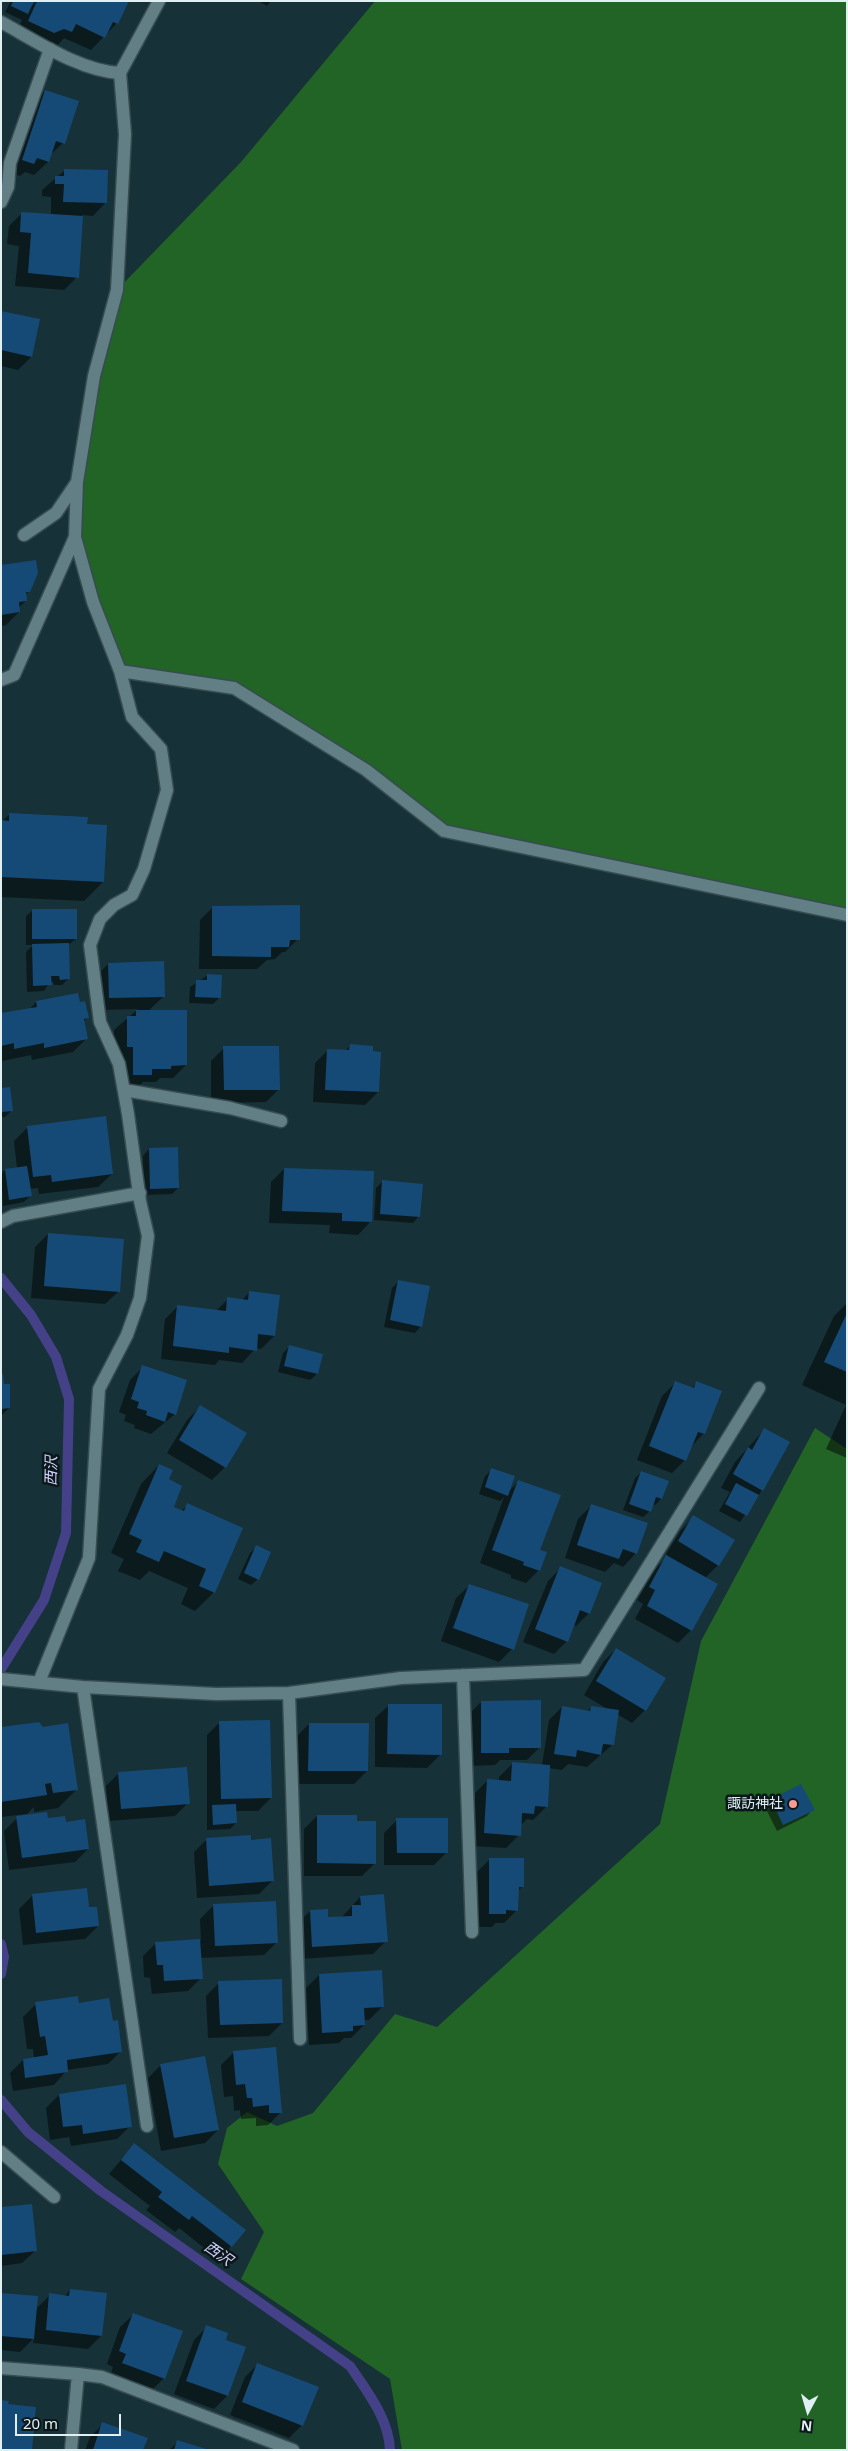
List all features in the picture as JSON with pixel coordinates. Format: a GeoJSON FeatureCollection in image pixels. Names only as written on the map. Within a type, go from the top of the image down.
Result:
{"type":"FeatureCollection","features":[{"type":"Feature","properties":{"kind":"street"},"geometry":{"type":"LineString","coordinates":[[39,1682],[89,1558],[99,1389],[127,1335],[140,1298],[148,1236],[119,1064],[100,1022],[90,945],[100,919],[114,905],[132,895],[144,869],[167,790],[161,749],[132,716],[120,671],[93,602],[75,537],[77,482],[94,376],[117,290],[124,134],[120,73],[159,1]]}},
{"type":"Feature","properties":{"kind":"street"},"geometry":{"type":"LineString","coordinates":[[1,22],[50,49],[102,72],[120,73]]}},
{"type":"Feature","properties":{"kind":"street"},"geometry":{"type":"LineString","coordinates":[[1,202],[8,187],[10,163],[50,49]]}},
{"type":"Feature","properties":{"kind":"street"},"geometry":{"type":"LineString","coordinates":[[24,535],[56,513],[77,482]]}},
{"type":"Feature","properties":{"kind":"street"},"geometry":{"type":"LineString","coordinates":[[1,680],[14,675],[75,537]]}},
{"type":"Feature","properties":{"kind":"street"},"geometry":{"type":"LineString","coordinates":[[120,671],[234,688],[366,770],[444,831],[847,916]]}},
{"type":"Feature","properties":{"kind":"street"},"geometry":{"type":"LineString","coordinates":[[124,1090],[230,1108],[281,1121]]}},
{"type":"Feature","properties":{"kind":"street"},"geometry":{"type":"LineString","coordinates":[[1,1222],[13,1216],[140,1193]]}},
{"type":"Feature","properties":{"kind":"street"},"geometry":{"type":"LineString","coordinates":[[1,1679],[216,1694],[289,1693],[401,1678],[584,1670],[759,1388]]}},
{"type":"Feature","properties":{"kind":"street"},"geometry":{"type":"LineString","coordinates":[[464,1675],[472,1932]]}},
{"type":"Feature","properties":{"kind":"street"},"geometry":{"type":"LineString","coordinates":[[83,1686],[147,2126]]}},
{"type":"Feature","properties":{"kind":"street"},"geometry":{"type":"LineString","coordinates":[[289,1693],[300,2039]]}},
{"type":"Feature","properties":{"kind":"street"},"geometry":{"type":"LineString","coordinates":[[1,2152],[54,2197]]}},
{"type":"Feature","properties":{"kind":"street"},"geometry":{"type":"LineString","coordinates":[[1,2368],[102,2377],[293,2450]]}},
{"type":"Feature","properties":{"kind":"street"},"geometry":{"type":"LineString","coordinates":[[71,2450],[78,2374]]}},
{"type":"Feature","properties":{"kind":"green space"},"geometry":{"type":"Polygon","coordinates":[[[375,1],[847,1],[847,915],[444,831],[366,770],[234,688],[120,671],[75,537],[77,482],[117,290],[241,162],[375,1]]]}},
{"type":"Feature","properties":{"kind":"green space"},"geometry":{"type":"Polygon","coordinates":[[[815,1428],[847,1449],[847,2450],[402,2450],[390,2379],[241,2279],[264,2232],[218,2164],[227,2128],[247,2112],[277,2126],[313,2113],[395,2014],[437,2027],[660,1824],[701,1641],[815,1428]]]}},
{"type":"Feature","properties":{"kind":"building"},"geometry":{"type":"Polygon","coordinates":[[[13,1],[34,1],[28,14],[11,6],[13,1]]]}},
{"type":"Feature","properties":{"kind":"building"},"geometry":{"type":"Polygon","coordinates":[[[37,1],[129,1],[118,24],[113,22],[105,38],[76,24],[72,32],[64,29],[54,33],[28,21],[37,1]]]}},
{"type":"Feature","properties":{"kind":"building"},"geometry":{"type":"Polygon","coordinates":[[[45,90],[79,101],[65,144],[56,141],[49,162],[37,158],[34,164],[22,160],[45,90]]]}},
{"type":"Feature","properties":{"kind":"building"},"geometry":{"type":"Polygon","coordinates":[[[64,169],[108,170],[107,203],[63,202],[64,184],[55,184],[55,176],[64,176],[64,169]]]}},
{"type":"Feature","properties":{"kind":"building"},"geometry":{"type":"Polygon","coordinates":[[[21,212],[83,216],[79,278],[28,273],[31,233],[20,232],[21,212]]]}},
{"type":"Feature","properties":{"kind":"building"},"geometry":{"type":"Polygon","coordinates":[[[1,311],[40,319],[32,357],[1,350],[1,311]]]}},
{"type":"Feature","properties":{"kind":"building"},"geometry":{"type":"Polygon","coordinates":[[[36,560],[38,573],[30,592],[26,592],[27,601],[19,602],[20,612],[1,615],[1,565],[36,560]]]}},
{"type":"Feature","properties":{"kind":"building"},"geometry":{"type":"Polygon","coordinates":[[[9,813],[88,817],[87,824],[107,825],[104,882],[1,877],[1,820],[9,821],[9,813]]]}},
{"type":"Feature","properties":{"kind":"building"},"geometry":{"type":"Polygon","coordinates":[[[300,905],[300,940],[290,940],[289,947],[271,947],[271,957],[212,956],[212,906],[300,905]]]}},
{"type":"Feature","properties":{"kind":"building"},"geometry":{"type":"Polygon","coordinates":[[[32,909],[77,909],[77,939],[32,939],[32,909]]]}},
{"type":"Feature","properties":{"kind":"building"},"geometry":{"type":"Polygon","coordinates":[[[69,943],[70,979],[60,980],[59,976],[51,976],[52,985],[33,986],[32,944],[69,943]]]}},
{"type":"Feature","properties":{"kind":"building"},"geometry":{"type":"Polygon","coordinates":[[[164,961],[165,997],[109,998],[108,963],[164,961]]]}},
{"type":"Feature","properties":{"kind":"building"},"geometry":{"type":"Polygon","coordinates":[[[207,974],[222,975],[221,998],[195,997],[196,980],[207,980],[207,974]]]}},
{"type":"Feature","properties":{"kind":"building"},"geometry":{"type":"Polygon","coordinates":[[[78,993],[80,1002],[85,1001],[89,1018],[84,1019],[88,1039],[44,1048],[44,1043],[14,1049],[14,1043],[1,1046],[1,1013],[37,1007],[36,1001],[78,993]]]}},
{"type":"Feature","properties":{"kind":"building"},"geometry":{"type":"Polygon","coordinates":[[[136,1010],[187,1010],[187,1065],[171,1066],[171,1069],[152,1069],[152,1075],[133,1075],[133,1047],[127,1047],[127,1016],[136,1016],[136,1010]]]}},
{"type":"Feature","properties":{"kind":"building"},"geometry":{"type":"Polygon","coordinates":[[[350,1044],[373,1046],[373,1051],[381,1052],[379,1092],[325,1090],[327,1049],[349,1050],[350,1044]]]}},
{"type":"Feature","properties":{"kind":"building"},"geometry":{"type":"Polygon","coordinates":[[[223,1046],[279,1046],[280,1090],[224,1090],[223,1046]]]}},
{"type":"Feature","properties":{"kind":"building"},"geometry":{"type":"Polygon","coordinates":[[[10,1087],[13,1111],[1,1112],[1,1088],[10,1087]]]}},
{"type":"Feature","properties":{"kind":"building"},"geometry":{"type":"Polygon","coordinates":[[[106,1116],[113,1174],[52,1182],[51,1175],[33,1177],[27,1126],[106,1116]]]}},
{"type":"Feature","properties":{"kind":"building"},"geometry":{"type":"Polygon","coordinates":[[[178,1147],[179,1188],[150,1189],[149,1148],[178,1147]]]}},
{"type":"Feature","properties":{"kind":"building"},"geometry":{"type":"Polygon","coordinates":[[[27,1166],[32,1196],[9,1200],[5,1169],[27,1166]]]}},
{"type":"Feature","properties":{"kind":"building"},"geometry":{"type":"Polygon","coordinates":[[[284,1168],[374,1171],[372,1222],[342,1221],[342,1213],[282,1211],[284,1168]]]}},
{"type":"Feature","properties":{"kind":"building"},"geometry":{"type":"Polygon","coordinates":[[[382,1180],[423,1184],[420,1217],[380,1214],[382,1180]]]}},
{"type":"Feature","properties":{"kind":"building"},"geometry":{"type":"Polygon","coordinates":[[[48,1233],[124,1239],[120,1292],[44,1286],[48,1233]]]}},
{"type":"Feature","properties":{"kind":"building"},"geometry":{"type":"Polygon","coordinates":[[[398,1280],[430,1286],[422,1327],[390,1320],[398,1280]]]}},
{"type":"Feature","properties":{"kind":"building"},"geometry":{"type":"Polygon","coordinates":[[[249,1291],[280,1295],[275,1336],[258,1334],[257,1351],[229,1347],[229,1353],[173,1346],[177,1305],[226,1311],[227,1297],[248,1300],[249,1291]]]}},
{"type":"Feature","properties":{"kind":"building"},"geometry":{"type":"Polygon","coordinates":[[[847,1313],[847,1372],[824,1362],[847,1313]]]}},
{"type":"Feature","properties":{"kind":"building"},"geometry":{"type":"Polygon","coordinates":[[[289,1345],[323,1354],[318,1374],[284,1366],[289,1345]]]}},
{"type":"Feature","properties":{"kind":"building"},"geometry":{"type":"Polygon","coordinates":[[[142,1365],[187,1380],[176,1415],[168,1412],[165,1422],[146,1415],[147,1411],[137,1408],[139,1402],[131,1399],[142,1365]]]}},
{"type":"Feature","properties":{"kind":"building"},"geometry":{"type":"Polygon","coordinates":[[[3,1374],[4,1384],[10,1384],[10,1408],[1,1409],[1,1375],[3,1374]]]}},
{"type":"Feature","properties":{"kind":"building"},"geometry":{"type":"Polygon","coordinates":[[[675,1381],[694,1388],[696,1381],[722,1391],[705,1434],[698,1432],[686,1461],[649,1446],[675,1381]]]}},
{"type":"Feature","properties":{"kind":"building"},"geometry":{"type":"Polygon","coordinates":[[[200,1405],[247,1433],[226,1468],[179,1440],[200,1405]]]}},
{"type":"Feature","properties":{"kind":"building"},"geometry":{"type":"Polygon","coordinates":[[[764,1428],[790,1442],[763,1491],[733,1474],[748,1447],[752,1450],[764,1428]]]}},
{"type":"Feature","properties":{"kind":"building"},"geometry":{"type":"Polygon","coordinates":[[[159,1464],[173,1470],[169,1479],[182,1486],[174,1507],[184,1511],[187,1503],[243,1528],[215,1593],[199,1586],[206,1569],[164,1551],[159,1562],[136,1552],[142,1540],[129,1534],[159,1464]]]}},
{"type":"Feature","properties":{"kind":"building"},"geometry":{"type":"Polygon","coordinates":[[[491,1468],[515,1476],[508,1496],[485,1487],[491,1468]]]}},
{"type":"Feature","properties":{"kind":"building"},"geometry":{"type":"Polygon","coordinates":[[[641,1471],[669,1481],[662,1499],[656,1497],[651,1512],[629,1504],[641,1471]]]}},
{"type":"Feature","properties":{"kind":"building"},"geometry":{"type":"Polygon","coordinates":[[[518,1480],[561,1495],[540,1550],[547,1552],[540,1571],[523,1565],[524,1562],[492,1550],[518,1480]]]}},
{"type":"Feature","properties":{"kind":"building"},"geometry":{"type":"Polygon","coordinates":[[[736,1483],[759,1495],[747,1516],[725,1504],[736,1483]]]}},
{"type":"Feature","properties":{"kind":"building"},"geometry":{"type":"Polygon","coordinates":[[[591,1504],[648,1523],[637,1554],[623,1549],[619,1559],[577,1545],[591,1504]]]}},
{"type":"Feature","properties":{"kind":"building"},"geometry":{"type":"Polygon","coordinates":[[[693,1515],[735,1540],[719,1566],[678,1541],[693,1515]]]}},
{"type":"Feature","properties":{"kind":"building"},"geometry":{"type":"Polygon","coordinates":[[[256,1545],[271,1552],[259,1580],[244,1573],[256,1545]]]}},
{"type":"Feature","properties":{"kind":"building"},"geometry":{"type":"Polygon","coordinates":[[[666,1555],[718,1584],[692,1631],[647,1606],[655,1590],[649,1587],[666,1555]]]}},
{"type":"Feature","properties":{"kind":"building"},"geometry":{"type":"Polygon","coordinates":[[[560,1566],[602,1583],[590,1614],[580,1610],[568,1642],[535,1629],[560,1566]]]}},
{"type":"Feature","properties":{"kind":"building"},"geometry":{"type":"Polygon","coordinates":[[[469,1584],[529,1604],[514,1650],[453,1628],[469,1584]]]}},
{"type":"Feature","properties":{"kind":"building"},"geometry":{"type":"Polygon","coordinates":[[[616,1648],[666,1678],[646,1711],[596,1681],[616,1648]]]}},
{"type":"Feature","properties":{"kind":"building"},"geometry":{"type":"Polygon","coordinates":[[[541,1700],[541,1748],[509,1748],[509,1753],[481,1753],[481,1701],[541,1700]]]}},
{"type":"Feature","properties":{"kind":"building"},"geometry":{"type":"Polygon","coordinates":[[[388,1704],[442,1704],[442,1755],[387,1754],[388,1704]]]}},
{"type":"Feature","properties":{"kind":"building"},"geometry":{"type":"Polygon","coordinates":[[[562,1706],[590,1711],[591,1706],[619,1710],[614,1745],[603,1744],[601,1755],[577,1750],[576,1757],[554,1754],[562,1706]]]}},
{"type":"Feature","properties":{"kind":"building"},"geometry":{"type":"Polygon","coordinates":[[[270,1720],[272,1798],[221,1799],[219,1721],[270,1720]]]}},
{"type":"Feature","properties":{"kind":"building"},"geometry":{"type":"Polygon","coordinates":[[[39,1722],[43,1727],[68,1723],[78,1790],[53,1793],[51,1783],[45,1784],[47,1795],[1,1802],[1,1727],[39,1722]]]}},
{"type":"Feature","properties":{"kind":"building"},"geometry":{"type":"Polygon","coordinates":[[[309,1723],[369,1723],[368,1771],[308,1771],[309,1723]]]}},
{"type":"Feature","properties":{"kind":"building"},"geometry":{"type":"Polygon","coordinates":[[[512,1762],[550,1765],[548,1807],[535,1806],[534,1814],[522,1813],[521,1836],[484,1833],[487,1779],[511,1781],[512,1762]]]}},
{"type":"Feature","properties":{"kind":"building"},"geometry":{"type":"Polygon","coordinates":[[[187,1767],[190,1804],[121,1809],[118,1772],[187,1767]]]}},
{"type":"Feature","properties":{"kind":"building","name":"諏訪神社"},"geometry":{"type":"Polygon","coordinates":[[[801,1784],[815,1810],[783,1825],[771,1799],[801,1784]]]}},
{"type":"Feature","properties":{"kind":"building"},"geometry":{"type":"Polygon","coordinates":[[[236,1804],[237,1823],[213,1825],[212,1805],[236,1804]]]}},
{"type":"Feature","properties":{"kind":"building"},"geometry":{"type":"Polygon","coordinates":[[[47,1812],[48,1818],[65,1816],[66,1822],[85,1819],[89,1849],[22,1858],[16,1816],[47,1812]]]}},
{"type":"Feature","properties":{"kind":"building"},"geometry":{"type":"Polygon","coordinates":[[[317,1815],[357,1815],[357,1821],[376,1821],[376,1864],[317,1863],[317,1815]]]}},
{"type":"Feature","properties":{"kind":"building"},"geometry":{"type":"Polygon","coordinates":[[[396,1818],[448,1818],[448,1853],[397,1853],[396,1818]]]}},
{"type":"Feature","properties":{"kind":"building"},"geometry":{"type":"Polygon","coordinates":[[[251,1835],[251,1840],[271,1838],[274,1881],[209,1886],[206,1838],[251,1835]]]}},
{"type":"Feature","properties":{"kind":"building"},"geometry":{"type":"Polygon","coordinates":[[[489,1858],[524,1858],[524,1887],[519,1887],[518,1911],[506,1910],[506,1914],[489,1914],[489,1858]]]}},
{"type":"Feature","properties":{"kind":"building"},"geometry":{"type":"Polygon","coordinates":[[[87,1888],[89,1907],[97,1907],[99,1926],[36,1933],[32,1894],[87,1888]]]}},
{"type":"Feature","properties":{"kind":"building"},"geometry":{"type":"Polygon","coordinates":[[[384,1894],[388,1942],[312,1947],[310,1910],[328,1909],[328,1917],[352,1916],[352,1905],[361,1905],[360,1896],[384,1894]]]}},
{"type":"Feature","properties":{"kind":"building"},"geometry":{"type":"Polygon","coordinates":[[[276,1901],[278,1943],[215,1946],[213,1904],[276,1901]]]}},
{"type":"Feature","properties":{"kind":"building"},"geometry":{"type":"Polygon","coordinates":[[[200,1939],[203,1979],[164,1981],[163,1965],[157,1965],[155,1942],[200,1939]]]}},
{"type":"Feature","properties":{"kind":"building"},"geometry":{"type":"Polygon","coordinates":[[[382,1970],[384,2007],[364,2008],[365,2025],[353,2026],[353,2031],[322,2033],[319,1974],[382,1970]]]}},
{"type":"Feature","properties":{"kind":"building"},"geometry":{"type":"Polygon","coordinates":[[[282,1979],[283,2023],[220,2025],[218,1981],[282,1979]]]}},
{"type":"Feature","properties":{"kind":"building"},"geometry":{"type":"Polygon","coordinates":[[[78,1996],[79,2003],[109,1998],[113,2021],[118,2020],[122,2052],[67,2060],[68,2072],[25,2078],[23,2059],[48,2055],[45,2036],[40,2037],[35,2002],[78,1996]]]}},
{"type":"Feature","properties":{"kind":"building"},"geometry":{"type":"Polygon","coordinates":[[[276,2047],[282,2113],[269,2113],[269,2105],[253,2107],[252,2098],[247,2098],[245,2084],[236,2085],[233,2051],[276,2047]]]}},
{"type":"Feature","properties":{"kind":"building"},"geometry":{"type":"Polygon","coordinates":[[[205,2056],[219,2130],[174,2138],[160,2064],[205,2056]]]}},
{"type":"Feature","properties":{"kind":"building"},"geometry":{"type":"Polygon","coordinates":[[[126,2084],[132,2127],[83,2134],[82,2125],[63,2127],[59,2094],[126,2084]]]}},
{"type":"Feature","properties":{"kind":"building"},"geometry":{"type":"Polygon","coordinates":[[[134,2143],[246,2230],[232,2247],[192,2216],[189,2220],[158,2197],[162,2192],[121,2160],[134,2143]]]}},
{"type":"Feature","properties":{"kind":"building"},"geometry":{"type":"Polygon","coordinates":[[[32,2204],[37,2251],[1,2255],[1,2207],[32,2204]]]}},
{"type":"Feature","properties":{"kind":"building"},"geometry":{"type":"Polygon","coordinates":[[[70,2289],[107,2293],[102,2336],[46,2330],[49,2293],[69,2296],[70,2289]]]}},
{"type":"Feature","properties":{"kind":"building"},"geometry":{"type":"Polygon","coordinates":[[[1,2293],[38,2296],[34,2339],[1,2336],[1,2293]]]}},
{"type":"Feature","properties":{"kind":"building"},"geometry":{"type":"Polygon","coordinates":[[[133,2313],[183,2331],[165,2379],[122,2363],[126,2354],[119,2351],[133,2313]]]}},
{"type":"Feature","properties":{"kind":"building"},"geometry":{"type":"Polygon","coordinates":[[[206,2325],[228,2333],[226,2340],[246,2347],[228,2396],[186,2381],[206,2325]]]}},
{"type":"Feature","properties":{"kind":"building"},"geometry":{"type":"Polygon","coordinates":[[[257,2363],[319,2387],[303,2426],[242,2402],[257,2363]]]}},
{"type":"Feature","properties":{"kind":"building"},"geometry":{"type":"Polygon","coordinates":[[[1,2400],[9,2401],[8,2404],[36,2407],[32,2450],[1,2450],[1,2400]]]}},
{"type":"Feature","properties":{"kind":"building"},"geometry":{"type":"Polygon","coordinates":[[[102,2422],[148,2438],[143,2450],[93,2450],[102,2422]]]}},
{"type":"Feature","properties":{"kind":"building"},"geometry":{"type":"Polygon","coordinates":[[[177,2440],[206,2449],[206,2450],[174,2450],[177,2440]]]}},
{"type":"Feature","properties":{"kind":"waterway","name":"西沢"},"geometry":{"type":"LineString","coordinates":[[1,1278],[31,1315],[56,1357],[69,1399],[66,1533],[44,1600],[1,1669]]}},
{"type":"Feature","properties":{"kind":"waterway","name":"西沢"},"geometry":{"type":"LineString","coordinates":[[1,1944],[4,1957],[1,1974]]}},
{"type":"Feature","properties":{"kind":"waterway","name":"西沢"},"geometry":{"type":"LineString","coordinates":[[1,2100],[28,2132],[101,2191],[350,2366],[370,2395],[381,2416],[386,2427],[390,2450]]}},
{"type":"Feature","properties":{"kind":"place","name":"諏訪神社"},"geometry":{"type":"Point","coordinates":[793,1804]}}]}
